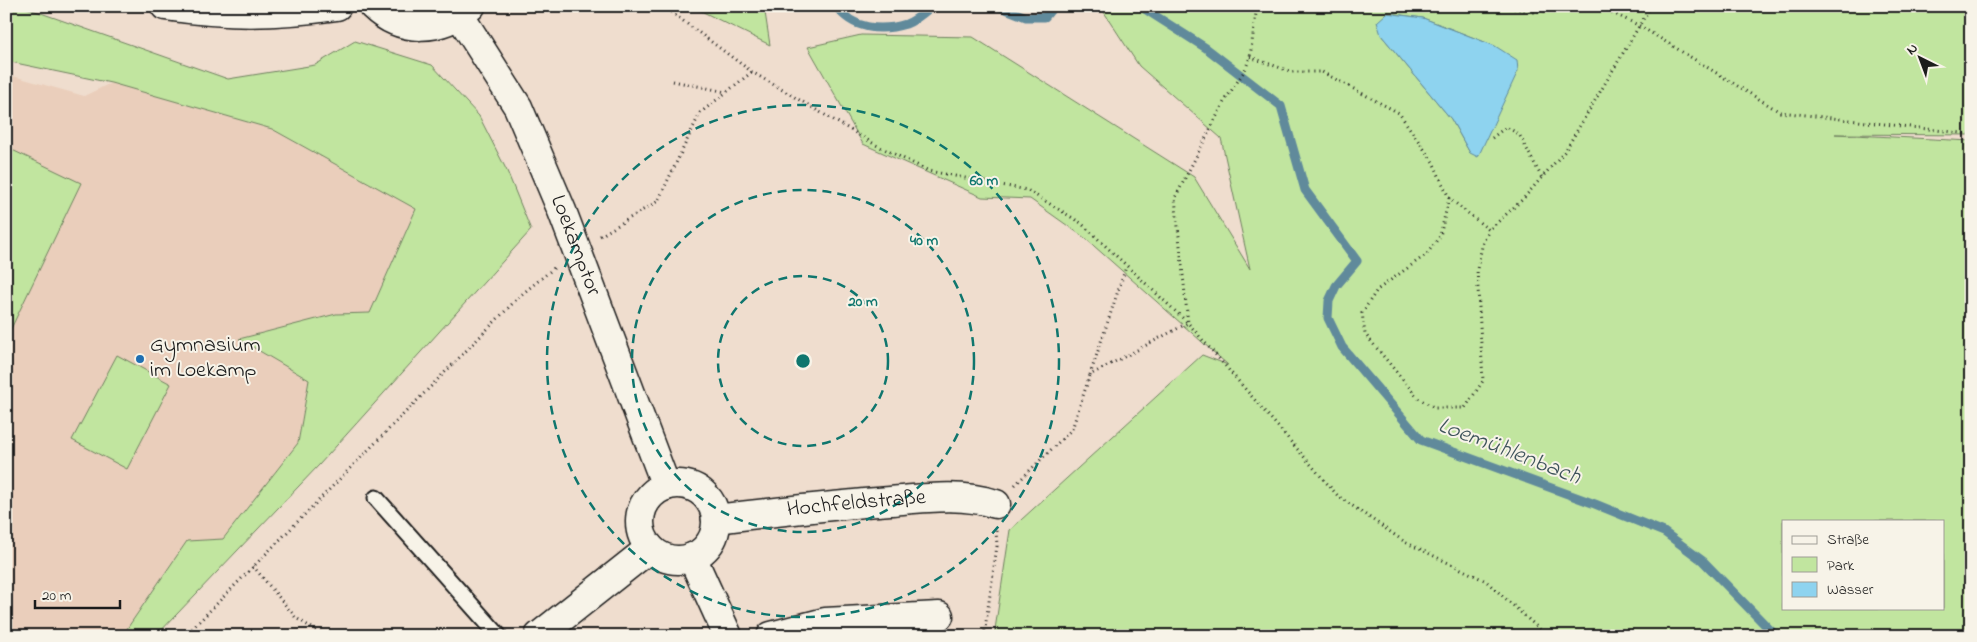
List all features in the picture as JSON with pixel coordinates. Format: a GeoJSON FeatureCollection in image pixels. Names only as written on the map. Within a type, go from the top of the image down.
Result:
{"type":"FeatureCollection","features":[{"type":"Feature","properties":{"kind":"street"},"geometry":{"type":"LineString","coordinates":[[165,6],[213,13],[337,6]]}},
{"type":"Feature","properties":{"kind":"street"},"geometry":{"type":"LineString","coordinates":[[373,6],[395,22],[411,26],[428,27],[444,23],[465,11]]}},
{"type":"Feature","properties":{"kind":"street","name":"Loekamptor"},"geometry":{"type":"LineString","coordinates":[[465,11],[518,107],[562,211],[575,251],[666,486]]}},
{"type":"Feature","properties":{"kind":"street"},"geometry":{"type":"LineString","coordinates":[[680,484],[699,491],[712,506],[716,519],[714,535],[705,548],[692,557],[681,560],[669,559],[659,555],[650,548],[640,531],[641,512],[650,496],[666,486],[680,484]]}},
{"type":"Feature","properties":{"kind":"street","name":"Hochfeldstraße"},"geometry":{"type":"LineString","coordinates":[[716,519],[819,506],[937,498],[976,498],[996,504]]}},
{"type":"Feature","properties":{"kind":"street"},"geometry":{"type":"LineString","coordinates":[[539,636],[650,548]]}},
{"type":"Feature","properties":{"kind":"street"},"geometry":{"type":"LineString","coordinates":[[692,557],[728,636]]}},
{"type":"Feature","properties":{"kind":"street"},"geometry":{"type":"LineString","coordinates":[[771,636],[825,622],[939,616]]}},
{"type":"Feature","properties":{"kind":"lane"},"geometry":{"type":"LineString","coordinates":[[376,498],[499,636]]}},
{"type":"Feature","properties":{"kind":"path"},"geometry":{"type":"LineString","coordinates":[[663,6],[752,72],[876,145],[929,171],[1028,190],[1081,223],[1188,324],[1338,496],[1405,542],[1486,581],[1547,636]]}},
{"type":"Feature","properties":{"kind":"path"},"geometry":{"type":"LineString","coordinates":[[1188,324],[1175,198],[1224,102],[1245,70],[1250,57],[1257,6]]}},
{"type":"Feature","properties":{"kind":"path"},"geometry":{"type":"LineString","coordinates":[[1499,6],[1534,12],[1600,7],[1640,26],[1780,112],[1971,134]]}},
{"type":"Feature","properties":{"kind":"path"},"geometry":{"type":"LineString","coordinates":[[1448,198],[1440,236],[1427,254],[1378,290],[1362,313],[1365,334],[1418,398],[1435,408],[1465,408],[1483,381],[1477,269],[1483,242],[1489,230],[1523,199],[1566,150],[1651,6]]}},
{"type":"Feature","properties":{"kind":"path"},"geometry":{"type":"LineString","coordinates":[[1250,57],[1292,72],[1322,72],[1399,113],[1433,162],[1448,198],[1489,230]]}},
{"type":"Feature","properties":{"kind":"path"},"geometry":{"type":"LineString","coordinates":[[186,636],[521,295],[575,251],[658,201],[700,113],[752,72]]}},
{"type":"Feature","properties":{"kind":"path"},"geometry":{"type":"LineString","coordinates":[[673,81],[726,92]]}},
{"type":"Feature","properties":{"kind":"path"},"geometry":{"type":"LineString","coordinates":[[1492,138],[1506,127],[1520,134],[1542,178]]}},
{"type":"Feature","properties":{"kind":"path"},"geometry":{"type":"LineString","coordinates":[[984,636],[997,546],[996,504],[1072,429],[1126,267]]}},
{"type":"Feature","properties":{"kind":"path"},"geometry":{"type":"LineString","coordinates":[[1090,375],[1188,324]]}},
{"type":"Feature","properties":{"kind":"path"},"geometry":{"type":"LineString","coordinates":[[253,566],[296,618],[325,636]]}},
{"type":"Feature","properties":{"kind":"shaded area","name":"Gymnasium im Loekamp"},"geometry":{"type":"Polygon","coordinates":[[[6,74],[84,96],[111,83],[272,129],[416,209],[370,313],[336,314],[240,339],[309,380],[298,443],[223,539],[187,541],[122,636],[6,636],[6,74]]]}},
{"type":"Feature","properties":{"kind":"green space"},"geometry":{"type":"Polygon","coordinates":[[[6,6],[21,6],[228,79],[315,65],[355,41],[432,65],[479,116],[507,171],[531,230],[319,465],[156,636],[122,636],[187,541],[223,539],[298,443],[309,380],[239,339],[336,314],[370,313],[416,209],[272,129],[111,83],[6,61],[6,6]]]}},
{"type":"Feature","properties":{"kind":"green space"},"geometry":{"type":"Polygon","coordinates":[[[691,6],[764,6],[770,45],[691,6]]]}},
{"type":"Feature","properties":{"kind":"green space"},"geometry":{"type":"Polygon","coordinates":[[[1100,6],[1971,6],[1971,135],[1835,134],[1971,141],[1971,636],[994,636],[1010,530],[1202,355],[1228,365],[1085,238],[1030,199],[982,197],[863,144],[808,47],[861,35],[973,37],[1194,177],[1250,269],[1221,138],[1139,66],[1100,6]],[[1387,13],[1381,35],[1451,119],[1470,153],[1495,46],[1423,18],[1387,13]]]}},
{"type":"Feature","properties":{"kind":"green space"},"geometry":{"type":"Polygon","coordinates":[[[6,147],[81,183],[6,339],[6,147]]]}},
{"type":"Feature","properties":{"kind":"green space"},"geometry":{"type":"Polygon","coordinates":[[[117,355],[171,384],[127,469],[72,440],[117,355]]]}},
{"type":"Feature","properties":{"kind":"water"},"geometry":{"type":"Polygon","coordinates":[[[1387,13],[1423,18],[1495,46],[1517,60],[1518,71],[1478,157],[1470,153],[1451,119],[1381,35],[1377,22],[1387,13]]]}},
{"type":"Feature","properties":{"kind":"waterway","name":"Loemühlenbach"},"geometry":{"type":"LineString","coordinates":[[836,6],[850,20],[867,27],[877,28],[906,24],[916,19],[932,6]]}},
{"type":"Feature","properties":{"kind":"waterway","name":"Loemühlenbach"},"geometry":{"type":"LineString","coordinates":[[998,6],[1026,17],[1045,17],[1054,6]]}},
{"type":"Feature","properties":{"kind":"waterway","name":"Loemühlenbach"},"geometry":{"type":"LineString","coordinates":[[1140,6],[1206,48],[1281,106],[1305,190],[1357,261],[1336,286],[1329,301],[1328,318],[1342,347],[1421,440],[1595,504],[1664,532],[1703,561],[1776,636]]}},
{"type":"Feature","properties":{"kind":"place","name":"Gymnasium im Loekamp"},"geometry":{"type":"Point","coordinates":[140,359]}}]}
